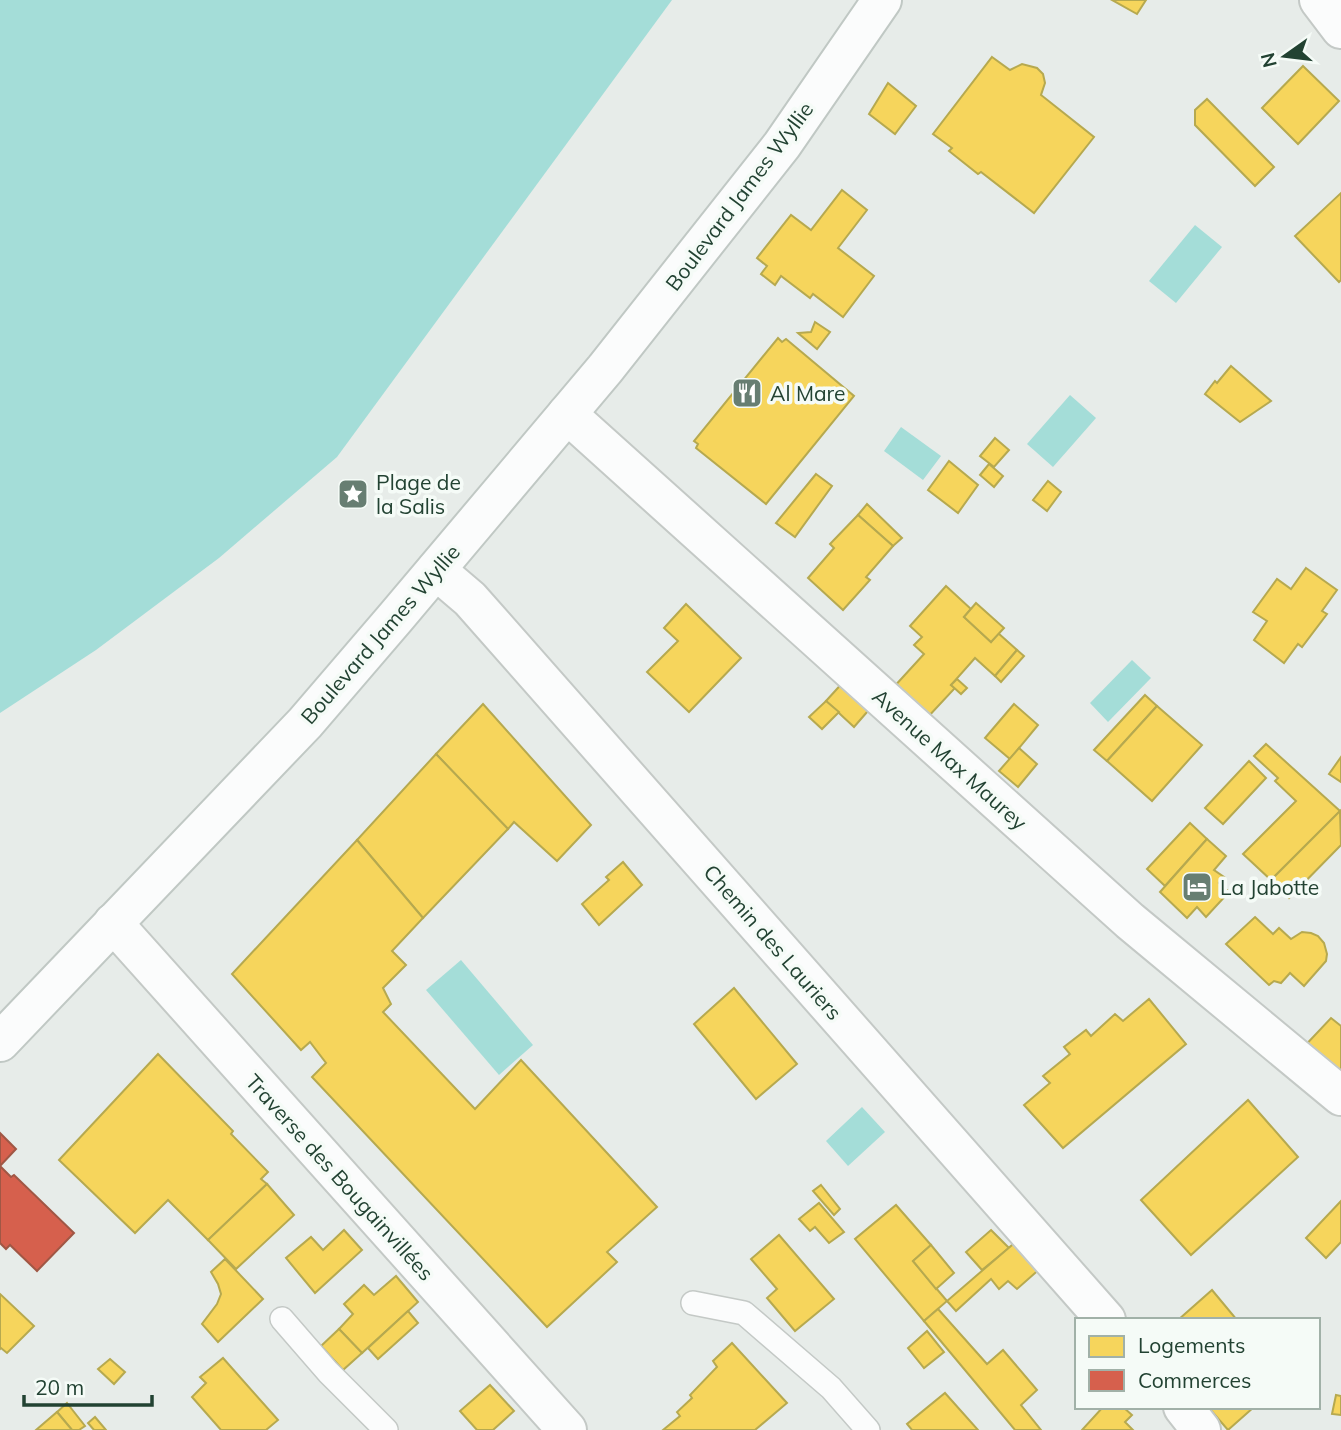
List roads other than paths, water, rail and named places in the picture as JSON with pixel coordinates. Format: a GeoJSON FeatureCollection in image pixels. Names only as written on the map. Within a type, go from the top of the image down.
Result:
{"type":"FeatureCollection","features":[{"type":"Feature","properties":{"kind":"street","name":"Boulevard James Wyllie"},"geometry":{"type":"LineString","coordinates":[[0,1042],[306,723],[436,570],[567,414],[782,145],[882,0]]}},
{"type":"Feature","properties":{"kind":"street"},"geometry":{"type":"LineString","coordinates":[[1319,0],[1341,29]]}},
{"type":"Feature","properties":{"kind":"street","name":"Avenue Max Maurey"},"geometry":{"type":"LineString","coordinates":[[567,414],[1130,921],[1341,1096]]}},
{"type":"Feature","properties":{"kind":"street","name":"Chemin des Lauriers"},"geometry":{"type":"LineString","coordinates":[[436,570],[470,599],[1103,1318]]}},
{"type":"Feature","properties":{"kind":"street","name":"Traverse des Bougainvillées"},"geometry":{"type":"LineString","coordinates":[[113,923],[567,1430]]}},
{"type":"Feature","properties":{"kind":"street"},"geometry":{"type":"LineString","coordinates":[[1185,1409],[1201,1430]]}},
{"type":"Feature","properties":{"kind":"lane"},"geometry":{"type":"LineString","coordinates":[[693,1303],[744,1313],[831,1388],[868,1430]]}},
{"type":"Feature","properties":{"kind":"lane"},"geometry":{"type":"LineString","coordinates":[[282,1319],[328,1372],[386,1430]]}},
{"type":"Feature","properties":{"kind":"water"},"geometry":{"type":"Polygon","coordinates":[[[0,0],[672,0],[337,457],[219,558],[96,650],[0,713],[0,0]]]}},
{"type":"Feature","properties":{"kind":"water"},"geometry":{"type":"Polygon","coordinates":[[[1195,225],[1222,247],[1176,303],[1149,281],[1195,225]]]}},
{"type":"Feature","properties":{"kind":"water"},"geometry":{"type":"Polygon","coordinates":[[[1070,395],[1096,418],[1053,467],[1027,444],[1070,395]]]}},
{"type":"Feature","properties":{"kind":"water"},"geometry":{"type":"Polygon","coordinates":[[[901,427],[941,456],[923,480],[884,451],[901,427]]]}},
{"type":"Feature","properties":{"kind":"water"},"geometry":{"type":"Polygon","coordinates":[[[1132,660],[1151,678],[1108,722],[1090,703],[1132,660]]]}},
{"type":"Feature","properties":{"kind":"water"},"geometry":{"type":"Polygon","coordinates":[[[461,960],[533,1045],[499,1075],[426,990],[461,960]]]}},
{"type":"Feature","properties":{"kind":"water"},"geometry":{"type":"Polygon","coordinates":[[[862,1107],[885,1132],[848,1166],[826,1141],[862,1107]]]}},
{"type":"Feature","properties":{"kind":"place","name":"Al Mare"},"geometry":{"type":"Point","coordinates":[747,393]}},
{"type":"Feature","properties":{"kind":"place","name":"Plage de la Salis"},"geometry":{"type":"Point","coordinates":[353,494]}},
{"type":"Feature","properties":{"kind":"place","name":"La Jabotte"},"geometry":{"type":"Point","coordinates":[1197,887]}}]}
